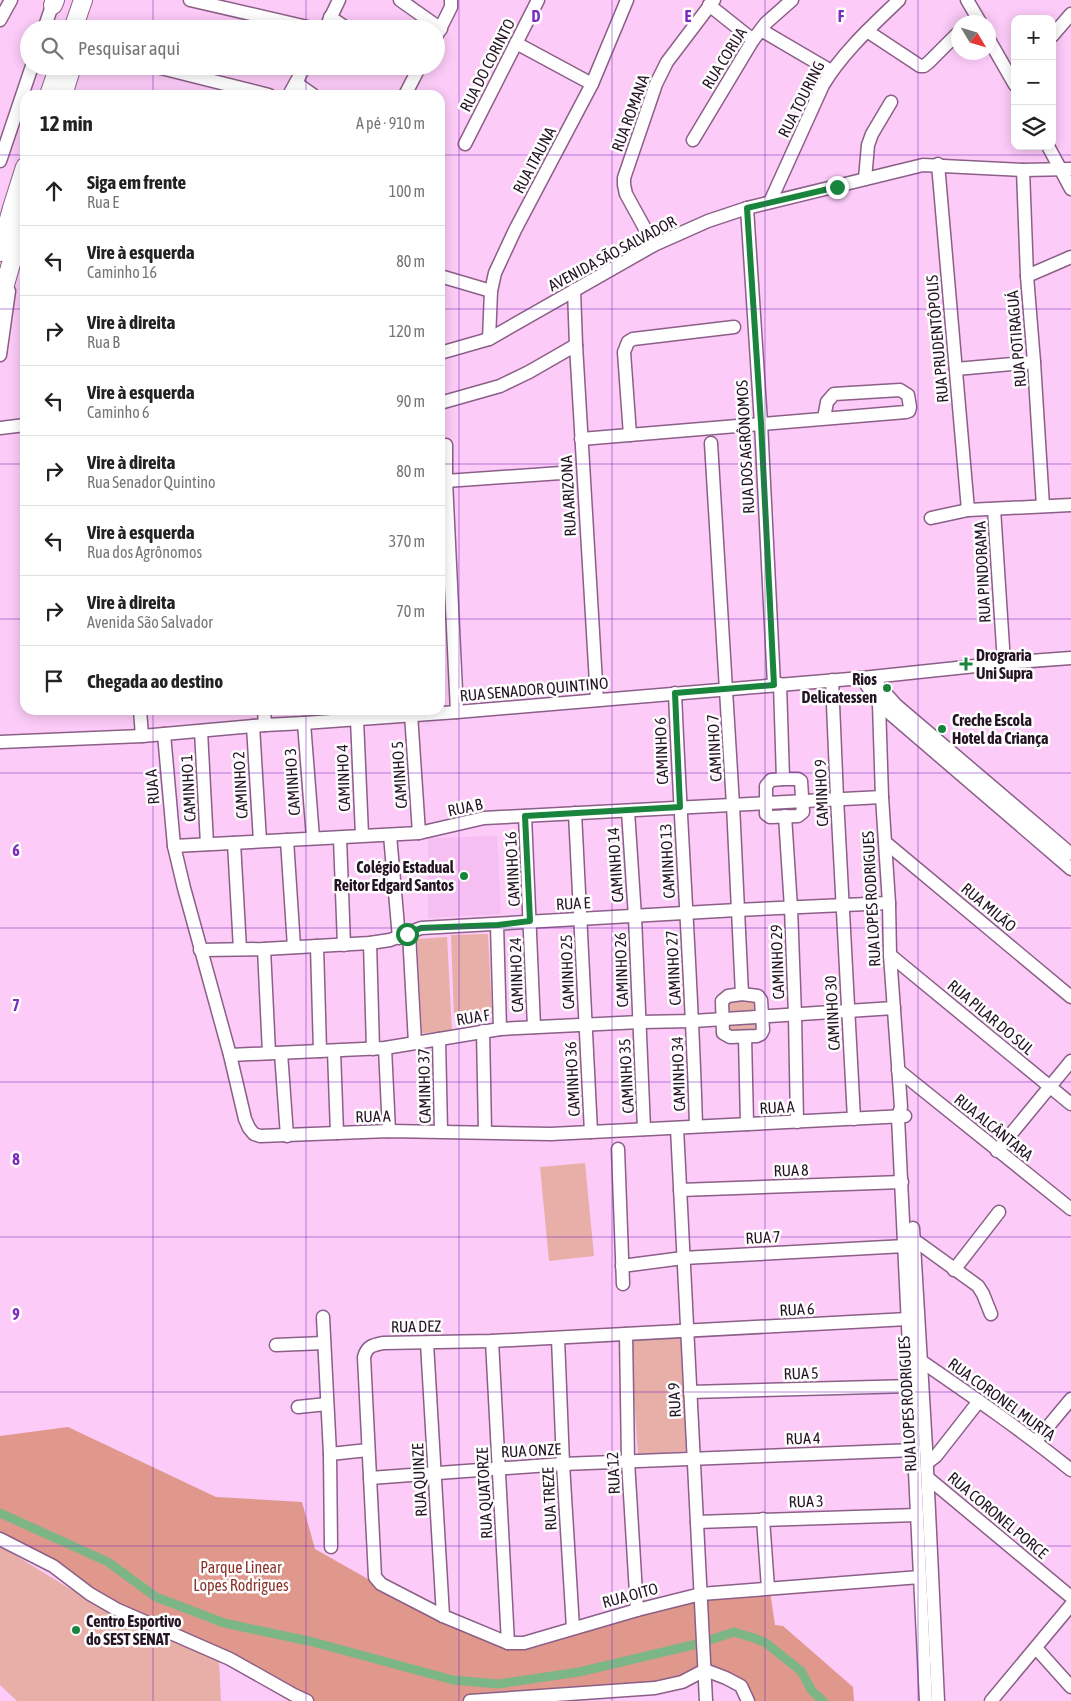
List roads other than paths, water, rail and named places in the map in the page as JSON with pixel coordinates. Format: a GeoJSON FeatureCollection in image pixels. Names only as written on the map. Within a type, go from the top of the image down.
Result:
{"type":"FeatureCollection","features":[{"type":"Feature","properties":{"kind":"highway"},"geometry":{"type":"LineString","coordinates":[[75,20],[83,0]]}},
{"type":"Feature","properties":{"kind":"highway"},"geometry":{"type":"LineString","coordinates":[[89,20],[96,0]]}},
{"type":"Feature","properties":{"kind":"highway"},"geometry":{"type":"LineString","coordinates":[[51,90],[56,75]]}},
{"type":"Feature","properties":{"kind":"highway"},"geometry":{"type":"LineString","coordinates":[[65,90],[69,75]]}},
{"type":"Feature","properties":{"kind":"highway"},"geometry":{"type":"LineString","coordinates":[[0,252],[20,183]]}},
{"type":"Feature","properties":{"kind":"highway"},"geometry":{"type":"LineString","coordinates":[[0,302],[20,231]]}},
{"type":"Feature","properties":{"kind":"street"},"geometry":{"type":"LineString","coordinates":[[190,0],[277,20]]}},
{"type":"Feature","properties":{"kind":"street"},"geometry":{"type":"LineString","coordinates":[[329,20],[339,0]]}},
{"type":"Feature","properties":{"kind":"street"},"geometry":{"type":"LineString","coordinates":[[400,0],[423,20]]}},
{"type":"Feature","properties":{"kind":"street"},"geometry":{"type":"LineString","coordinates":[[444,20],[451,0]]}},
{"type":"Feature","properties":{"kind":"street","name":"RUA DO CORINTO"},"geometry":{"type":"LineString","coordinates":[[465,144],[538,0]]}},
{"type":"Feature","properties":{"kind":"street","name":"RUA ITAUNA"},"geometry":{"type":"LineString","coordinates":[[489,339],[491,291],[494,273],[592,84],[627,0]]}},
{"type":"Feature","properties":{"kind":"street","name":"RUA CORIJA"},"geometry":{"type":"LineString","coordinates":[[693,140],[757,35],[766,23],[792,0]]}},
{"type":"Feature","properties":{"kind":"street","name":"RUA TOURING"},"geometry":{"type":"LineString","coordinates":[[770,202],[831,71],[867,31],[899,0]]}},
{"type":"Feature","properties":{"kind":"street"},"geometry":{"type":"LineString","coordinates":[[968,0],[973,15]]}},
{"type":"Feature","properties":{"kind":"street"},"geometry":{"type":"LineString","coordinates":[[47,20],[54,2]]}},
{"type":"Feature","properties":{"kind":"street"},"geometry":{"type":"LineString","coordinates":[[711,3],[757,35],[831,71]]}},
{"type":"Feature","properties":{"kind":"street","name":"RUA ROMANA"},"geometry":{"type":"LineString","coordinates":[[654,245],[626,194],[624,178],[656,84],[667,62],[711,3]]}},
{"type":"Feature","properties":{"kind":"street"},"geometry":{"type":"LineString","coordinates":[[1056,31],[1071,14]]}},
{"type":"Feature","properties":{"kind":"street"},"geometry":{"type":"LineString","coordinates":[[867,31],[920,66],[924,66],[929,62],[951,40]]}},
{"type":"Feature","properties":{"kind":"street"},"geometry":{"type":"LineString","coordinates":[[516,43],[592,84]]}},
{"type":"Feature","properties":{"kind":"street"},"geometry":{"type":"LineString","coordinates":[[996,52],[1011,77]]}},
{"type":"Feature","properties":{"kind":"street"},"geometry":{"type":"LineString","coordinates":[[24,90],[29,75]]}},
{"type":"Feature","properties":{"kind":"street"},"geometry":{"type":"LineString","coordinates":[[189,75],[249,90]]}},
{"type":"Feature","properties":{"kind":"street"},"geometry":{"type":"LineString","coordinates":[[292,90],[300,75]]}},
{"type":"Feature","properties":{"kind":"street"},"geometry":{"type":"LineString","coordinates":[[408,90],[415,75]]}},
{"type":"Feature","properties":{"kind":"street"},"geometry":{"type":"LineString","coordinates":[[296,83],[306,90]]}},
{"type":"Feature","properties":{"kind":"street"},"geometry":{"type":"LineString","coordinates":[[0,161],[20,102]]}},
{"type":"Feature","properties":{"kind":"street"},"geometry":{"type":"LineString","coordinates":[[865,179],[868,145],[872,134],[891,102]]}},
{"type":"Feature","properties":{"kind":"street"},"geometry":{"type":"LineString","coordinates":[[1051,150],[1066,169],[1071,189]]}},
{"type":"Feature","properties":{"kind":"street","name":"AVENIDA SÃO SALVADOR"},"geometry":{"type":"LineString","coordinates":[[445,352],[489,339],[654,245],[708,221],[747,208],[912,166],[938,164],[1023,170],[1066,169]]}},
{"type":"Feature","properties":{"kind":"street","name":"RUA PRUDENTÔPOLIS"},"geometry":{"type":"LineString","coordinates":[[938,164],[968,510]]}},
{"type":"Feature","properties":{"kind":"street","name":"RUA POTIRAGUÁ"},"geometry":{"type":"LineString","coordinates":[[1023,170],[1027,276],[1043,506]]}},
{"type":"Feature","properties":{"kind":"street","name":"RUA DOS AGRÔNOMOS"},"geometry":{"type":"LineString","coordinates":[[747,208],[783,777]]}},
{"type":"Feature","properties":{"kind":"street"},"geometry":{"type":"LineString","coordinates":[[0,355],[16,244]]}},
{"type":"Feature","properties":{"kind":"street"},"geometry":{"type":"LineString","coordinates":[[1027,276],[1071,257]]}},
{"type":"Feature","properties":{"kind":"street"},"geometry":{"type":"LineString","coordinates":[[445,277],[491,291]]}},
{"type":"Feature","properties":{"kind":"street","name":"RUA ARIZONA"},"geometry":{"type":"LineString","coordinates":[[574,290],[597,700]]}},
{"type":"Feature","properties":{"kind":"street"},"geometry":{"type":"LineString","coordinates":[[630,435],[624,352],[628,342],[633,339],[734,327]]}},
{"type":"Feature","properties":{"kind":"street"},"geometry":{"type":"LineString","coordinates":[[445,402],[500,386],[576,345]]}},
{"type":"Feature","properties":{"kind":"street"},"geometry":{"type":"LineString","coordinates":[[956,369],[1034,362]]}},
{"type":"Feature","properties":{"kind":"street"},"geometry":{"type":"LineString","coordinates":[[581,439],[906,412],[909,411],[910,407],[908,395],[903,391],[834,394],[829,398],[824,418]]}},
{"type":"Feature","properties":{"kind":"street"},"geometry":{"type":"LineString","coordinates":[[0,428],[20,426]]}},
{"type":"Feature","properties":{"kind":"street","name":"CAMINHO 7"},"geometry":{"type":"LineString","coordinates":[[711,443],[727,689],[742,994]]}},
{"type":"Feature","properties":{"kind":"street"},"geometry":{"type":"LineString","coordinates":[[446,445],[456,712]]}},
{"type":"Feature","properties":{"kind":"street"},"geometry":{"type":"LineString","coordinates":[[446,481],[561,473]]}},
{"type":"Feature","properties":{"kind":"street"},"geometry":{"type":"LineString","coordinates":[[931,518],[968,510],[1071,505]]}},
{"type":"Feature","properties":{"kind":"street","name":"RUA PINDORAMA"},"geometry":{"type":"LineString","coordinates":[[994,509],[1004,663]]}},
{"type":"Feature","properties":{"kind":"street","name":"RUA SENADOR QUINTINO"},"geometry":{"type":"LineString","coordinates":[[445,712],[1071,658]]}},
{"type":"Feature","properties":{"kind":"street"},"geometry":{"type":"LineString","coordinates":[[867,677],[1071,869]]}},
{"type":"Feature","properties":{"kind":"street"},"geometry":{"type":"LineString","coordinates":[[867,677],[879,704],[902,724],[961,767],[1071,854]]}},
{"type":"Feature","properties":{"kind":"street","name":"CAMINHO 9"},"geometry":{"type":"LineString","coordinates":[[832,680],[842,905]]}},
{"type":"Feature","properties":{"kind":"street","name":"RUA LOPES RODRIGUES"},"geometry":{"type":"LineString","coordinates":[[883,690],[879,704],[890,955],[916,1362],[928,1478],[920,1577],[938,1701]]}},
{"type":"Feature","properties":{"kind":"street","name":"CAMINHO 6"},"geometry":{"type":"LineString","coordinates":[[675,693],[680,807]]}},
{"type":"Feature","properties":{"kind":"street"},"geometry":{"type":"LineString","coordinates":[[140,715],[142,736]]}},
{"type":"Feature","properties":{"kind":"street","name":"CAMINHO 2"},"geometry":{"type":"LineString","coordinates":[[260,841],[259,725],[262,715]]}},
{"type":"Feature","properties":{"kind":"street","name":"RUA SENADOR QUINTINO"},"geometry":{"type":"LineString","coordinates":[[0,742],[142,736],[400,715]]}},
{"type":"Feature","properties":{"kind":"street","name":"CAMINHO 5"},"geometry":{"type":"LineString","coordinates":[[411,715],[420,833]]}},
{"type":"Feature","properties":{"kind":"street","name":"CAMINHO 4"},"geometry":{"type":"LineString","coordinates":[[357,719],[362,835]]}},
{"type":"Feature","properties":{"kind":"street","name":"CAMINHO 3"},"geometry":{"type":"LineString","coordinates":[[304,723],[313,838]]}},
{"type":"Feature","properties":{"kind":"street"},"geometry":{"type":"LineString","coordinates":[[881,773],[888,728],[892,725],[902,724]]}},
{"type":"Feature","properties":{"kind":"street","name":"CAMINHO 1"},"geometry":{"type":"LineString","coordinates":[[201,731],[207,844]]}},
{"type":"Feature","properties":{"kind":"street","name":"RUA A"},"geometry":{"type":"LineString","coordinates":[[164,734],[174,846],[200,950],[249,1128],[254,1134],[260,1136],[287,1136],[389,1131],[551,1134],[854,1119],[901,1114]]}},
{"type":"Feature","properties":{"kind":"street"},"geometry":{"type":"LineString","coordinates":[[783,777],[801,781],[803,812],[800,815],[768,816],[765,803],[766,786],[771,780],[783,777]]}},
{"type":"Feature","properties":{"kind":"street"},"geometry":{"type":"LineString","coordinates":[[803,801],[882,797]]}},
{"type":"Feature","properties":{"kind":"street","name":"RUA B"},"geometry":{"type":"LineString","coordinates":[[174,846],[420,833],[484,818],[803,801]]}},
{"type":"Feature","properties":{"kind":"street","name":"CAMINHO 13"},"geometry":{"type":"LineString","coordinates":[[680,807],[686,914]]}},
{"type":"Feature","properties":{"kind":"street","name":"CAMINHO 14"},"geometry":{"type":"LineString","coordinates":[[628,810],[635,917]]}},
{"type":"Feature","properties":{"kind":"street","name":"CAMINHO 25"},"geometry":{"type":"LineString","coordinates":[[575,813],[586,1024]]}},
{"type":"Feature","properties":{"kind":"street","name":"CAMINHO 16"},"geometry":{"type":"LineString","coordinates":[[525,816],[530,921]]}},
{"type":"Feature","properties":{"kind":"street","name":"CAMINHO 29"},"geometry":{"type":"LineString","coordinates":[[785,816],[791,908],[797,1122]]}},
{"type":"Feature","properties":{"kind":"street"},"geometry":{"type":"LineString","coordinates":[[390,835],[416,1043]]}},
{"type":"Feature","properties":{"kind":"street"},"geometry":{"type":"LineString","coordinates":[[340,838],[344,945]]}},
{"type":"Feature","properties":{"kind":"street"},"geometry":{"type":"LineString","coordinates":[[287,840],[294,947]]}},
{"type":"Feature","properties":{"kind":"street","name":"RUA MILÃO"},"geometry":{"type":"LineString","coordinates":[[885,842],[1071,997]]}},
{"type":"Feature","properties":{"kind":"street"},"geometry":{"type":"LineString","coordinates":[[234,843],[240,949]]}},
{"type":"Feature","properties":{"kind":"street","name":"RUA E"},"geometry":{"type":"LineString","coordinates":[[200,950],[264,949],[370,943],[404,935],[421,928],[889,903]]}},
{"type":"Feature","properties":{"kind":"street","name":"CAMINHO 30"},"geometry":{"type":"LineString","coordinates":[[842,905],[854,1119]]}},
{"type":"Feature","properties":{"kind":"street","name":"CAMINHO 27"},"geometry":{"type":"LineString","coordinates":[[686,914],[693,1021]]}},
{"type":"Feature","properties":{"kind":"street","name":"CAMINHO 26"},"geometry":{"type":"LineString","coordinates":[[635,917],[640,1022]]}},
{"type":"Feature","properties":{"kind":"street","name":"CAMINHO 24"},"geometry":{"type":"LineString","coordinates":[[530,921],[534,1027]]}},
{"type":"Feature","properties":{"kind":"street"},"geometry":{"type":"LineString","coordinates":[[498,925],[500,1029]]}},
{"type":"Feature","properties":{"kind":"street"},"geometry":{"type":"LineString","coordinates":[[370,943],[379,1048],[389,1131]]}},
{"type":"Feature","properties":{"kind":"street"},"geometry":{"type":"LineString","coordinates":[[317,946],[320,1051]]}},
{"type":"Feature","properties":{"kind":"street"},"geometry":{"type":"LineString","coordinates":[[264,949],[275,1053],[287,1136]]}},
{"type":"Feature","properties":{"kind":"street","name":"RUA PILAR DO SUL"},"geometry":{"type":"LineString","coordinates":[[890,955],[1071,1104]]}},
{"type":"Feature","properties":{"kind":"street"},"geometry":{"type":"LineString","coordinates":[[742,994],[755,995],[760,998],[763,1030],[757,1036],[730,1037],[725,1034],[722,1019],[724,999],[728,996],[742,994]]}},
{"type":"Feature","properties":{"kind":"street"},"geometry":{"type":"LineString","coordinates":[[762,1016],[894,1008]]}},
{"type":"Feature","properties":{"kind":"street","name":"RUA F"},"geometry":{"type":"LineString","coordinates":[[230,1055],[379,1048],[500,1029],[693,1021],[762,1016]]}},
{"type":"Feature","properties":{"kind":"street","name":"CAMINHO 34"},"geometry":{"type":"LineString","coordinates":[[693,1021],[696,1126]]}},
{"type":"Feature","properties":{"kind":"street","name":"CAMINHO 35"},"geometry":{"type":"LineString","coordinates":[[640,1022],[644,1129]]}},
{"type":"Feature","properties":{"kind":"street","name":"CAMINHO 36"},"geometry":{"type":"LineString","coordinates":[[586,1024],[591,1132]]}},
{"type":"Feature","properties":{"kind":"street"},"geometry":{"type":"LineString","coordinates":[[483,1031],[485,1132]]}},
{"type":"Feature","properties":{"kind":"street"},"geometry":{"type":"LineString","coordinates":[[745,1036],[747,1124]]}},
{"type":"Feature","properties":{"kind":"street","name":"CAMINHO 37"},"geometry":{"type":"LineString","coordinates":[[440,1039],[441,1131]]}},
{"type":"Feature","properties":{"kind":"street"},"geometry":{"type":"LineString","coordinates":[[334,1051],[336,1133]]}},
{"type":"Feature","properties":{"kind":"street"},"geometry":{"type":"LineString","coordinates":[[998,1150],[1071,1061]]}},
{"type":"Feature","properties":{"kind":"street","name":"RUA ALCÂNTARA"},"geometry":{"type":"LineString","coordinates":[[898,1070],[1071,1209]]}},
{"type":"Feature","properties":{"kind":"street","name":"RUA LOPES RODRIGUES"},"geometry":{"type":"LineString","coordinates":[[901,1114],[902,1182],[909,1243],[908,1319],[916,1362],[912,1386],[917,1514],[924,1531],[930,1655],[926,1701]]}},
{"type":"Feature","properties":{"kind":"street","name":"RUA 9"},"geometry":{"type":"LineString","coordinates":[[677,1128],[706,1701]]}},
{"type":"Feature","properties":{"kind":"street"},"geometry":{"type":"LineString","coordinates":[[618,1148],[623,1284]]}},
{"type":"Feature","properties":{"kind":"street","name":"RUA 8"},"geometry":{"type":"LineString","coordinates":[[680,1190],[902,1182]]}},
{"type":"Feature","properties":{"kind":"street"},"geometry":{"type":"LineString","coordinates":[[954,1270],[999,1212]]}},
{"type":"Feature","properties":{"kind":"street"},"geometry":{"type":"LineString","coordinates":[[909,1243],[954,1270],[980,1289],[991,1314]]}},
{"type":"Feature","properties":{"kind":"street","name":"RUA 7"},"geometry":{"type":"LineString","coordinates":[[622,1266],[683,1258],[909,1243]]}},
{"type":"Feature","properties":{"kind":"street"},"geometry":{"type":"LineString","coordinates":[[324,1317],[330,1454],[331,1548]]}},
{"type":"Feature","properties":{"kind":"street","name":"RUA 6"},"geometry":{"type":"LineString","coordinates":[[688,1332],[908,1319]]}},
{"type":"Feature","properties":{"kind":"street","name":"RUA DEZ"},"geometry":{"type":"LineString","coordinates":[[374,1570],[364,1357],[368,1347],[383,1343],[492,1341],[688,1332]]}},
{"type":"Feature","properties":{"kind":"street","name":"RUA 12"},"geometry":{"type":"LineString","coordinates":[[626,1334],[628,1461],[637,1610]]}},
{"type":"Feature","properties":{"kind":"street","name":"RUA TREZE"},"geometry":{"type":"LineString","coordinates":[[558,1338],[563,1464],[573,1628]]}},
{"type":"Feature","properties":{"kind":"street","name":"RUA QUATORZE"},"geometry":{"type":"LineString","coordinates":[[492,1341],[508,1643]]}},
{"type":"Feature","properties":{"kind":"street"},"geometry":{"type":"LineString","coordinates":[[276,1345],[324,1343]]}},
{"type":"Feature","properties":{"kind":"street","name":"RUA QUINZE"},"geometry":{"type":"LineString","coordinates":[[427,1343],[443,1616]]}},
{"type":"Feature","properties":{"kind":"street","name":"RUA CORONEL MURTA"},"geometry":{"type":"LineString","coordinates":[[916,1362],[979,1401],[1036,1441],[1071,1470]]}},
{"type":"Feature","properties":{"kind":"street","name":"RUA 5"},"geometry":{"type":"LineString","coordinates":[[690,1392],[912,1386]]}},
{"type":"Feature","properties":{"kind":"street"},"geometry":{"type":"LineString","coordinates":[[1036,1441],[1071,1398]]}},
{"type":"Feature","properties":{"kind":"street"},"geometry":{"type":"LineString","coordinates":[[927,1463],[936,1456],[979,1401]]}},
{"type":"Feature","properties":{"kind":"street"},"geometry":{"type":"LineString","coordinates":[[298,1407],[327,1404]]}},
{"type":"Feature","properties":{"kind":"street"},"geometry":{"type":"LineString","coordinates":[[330,1454],[368,1450]]}},
{"type":"Feature","properties":{"kind":"street","name":"RUA 4"},"geometry":{"type":"LineString","coordinates":[[694,1459],[914,1450]]}},
{"type":"Feature","properties":{"kind":"street","name":"RUA ONZE"},"geometry":{"type":"LineString","coordinates":[[370,1478],[563,1464],[694,1459]]}},
{"type":"Feature","properties":{"kind":"street","name":"RUA CORONEL PORCE"},"geometry":{"type":"LineString","coordinates":[[928,1478],[1071,1596]]}},
{"type":"Feature","properties":{"kind":"street","name":"RUA 3"},"geometry":{"type":"LineString","coordinates":[[697,1522],[917,1514]]}},
{"type":"Feature","properties":{"kind":"street"},"geometry":{"type":"LineString","coordinates":[[763,1519],[768,1588]]}},
{"type":"Feature","properties":{"kind":"street"},"geometry":{"type":"LineString","coordinates":[[0,1539],[53,1566],[90,1594],[116,1609],[230,1659],[307,1701]]}},
{"type":"Feature","properties":{"kind":"street","name":"RUA OITO"},"geometry":{"type":"LineString","coordinates":[[374,1570],[375,1577],[381,1584],[443,1616],[508,1643],[524,1643],[637,1610],[701,1594],[920,1577]]}},
{"type":"Feature","properties":{"kind":"street"},"geometry":{"type":"LineString","coordinates":[[991,1701],[1071,1605]]}},
{"type":"Feature","properties":{"kind":"street"},"geometry":{"type":"LineString","coordinates":[[1036,1648],[1071,1687]]}},
{"type":"Feature","properties":{"kind":"street"},"geometry":{"type":"LineString","coordinates":[[470,1701],[655,1688],[682,1682],[704,1670],[726,1678],[740,1686],[748,1701]]}},
{"type":"Feature","properties":{"kind":"waterway"},"geometry":{"type":"LineString","coordinates":[[0,1513],[108,1562],[156,1597],[224,1623],[313,1642],[453,1680],[498,1684],[579,1672],[697,1644]]}},
{"type":"Feature","properties":{"kind":"waterway"},"geometry":{"type":"LineString","coordinates":[[710,1640],[734,1632],[766,1643],[801,1671],[812,1691],[823,1701]]}},
{"type":"Feature","properties":{"kind":"place","name":"Drograria Uni Supra"},"geometry":{"type":"Point","coordinates":[966,664]}},
{"type":"Feature","properties":{"kind":"place","name":"Rios Delicatessen"},"geometry":{"type":"Point","coordinates":[887,688]}},
{"type":"Feature","properties":{"kind":"place","name":"Creche Escola Hotel da Criança"},"geometry":{"type":"Point","coordinates":[942,729]}},
{"type":"Feature","properties":{"kind":"place","name":"Colégio Estadual Reitor Edgard Santos"},"geometry":{"type":"Point","coordinates":[464,876]}},
{"type":"Feature","properties":{"kind":"place","name":"Centro Esportivo do SEST SENAT"},"geometry":{"type":"Point","coordinates":[76,1630]}},
{"type":"Feature","properties":{"kind":"park label","name":"Parque Linear Lopes Rodrigues"},"geometry":{"type":"Point","coordinates":[241,1576]}}]}
